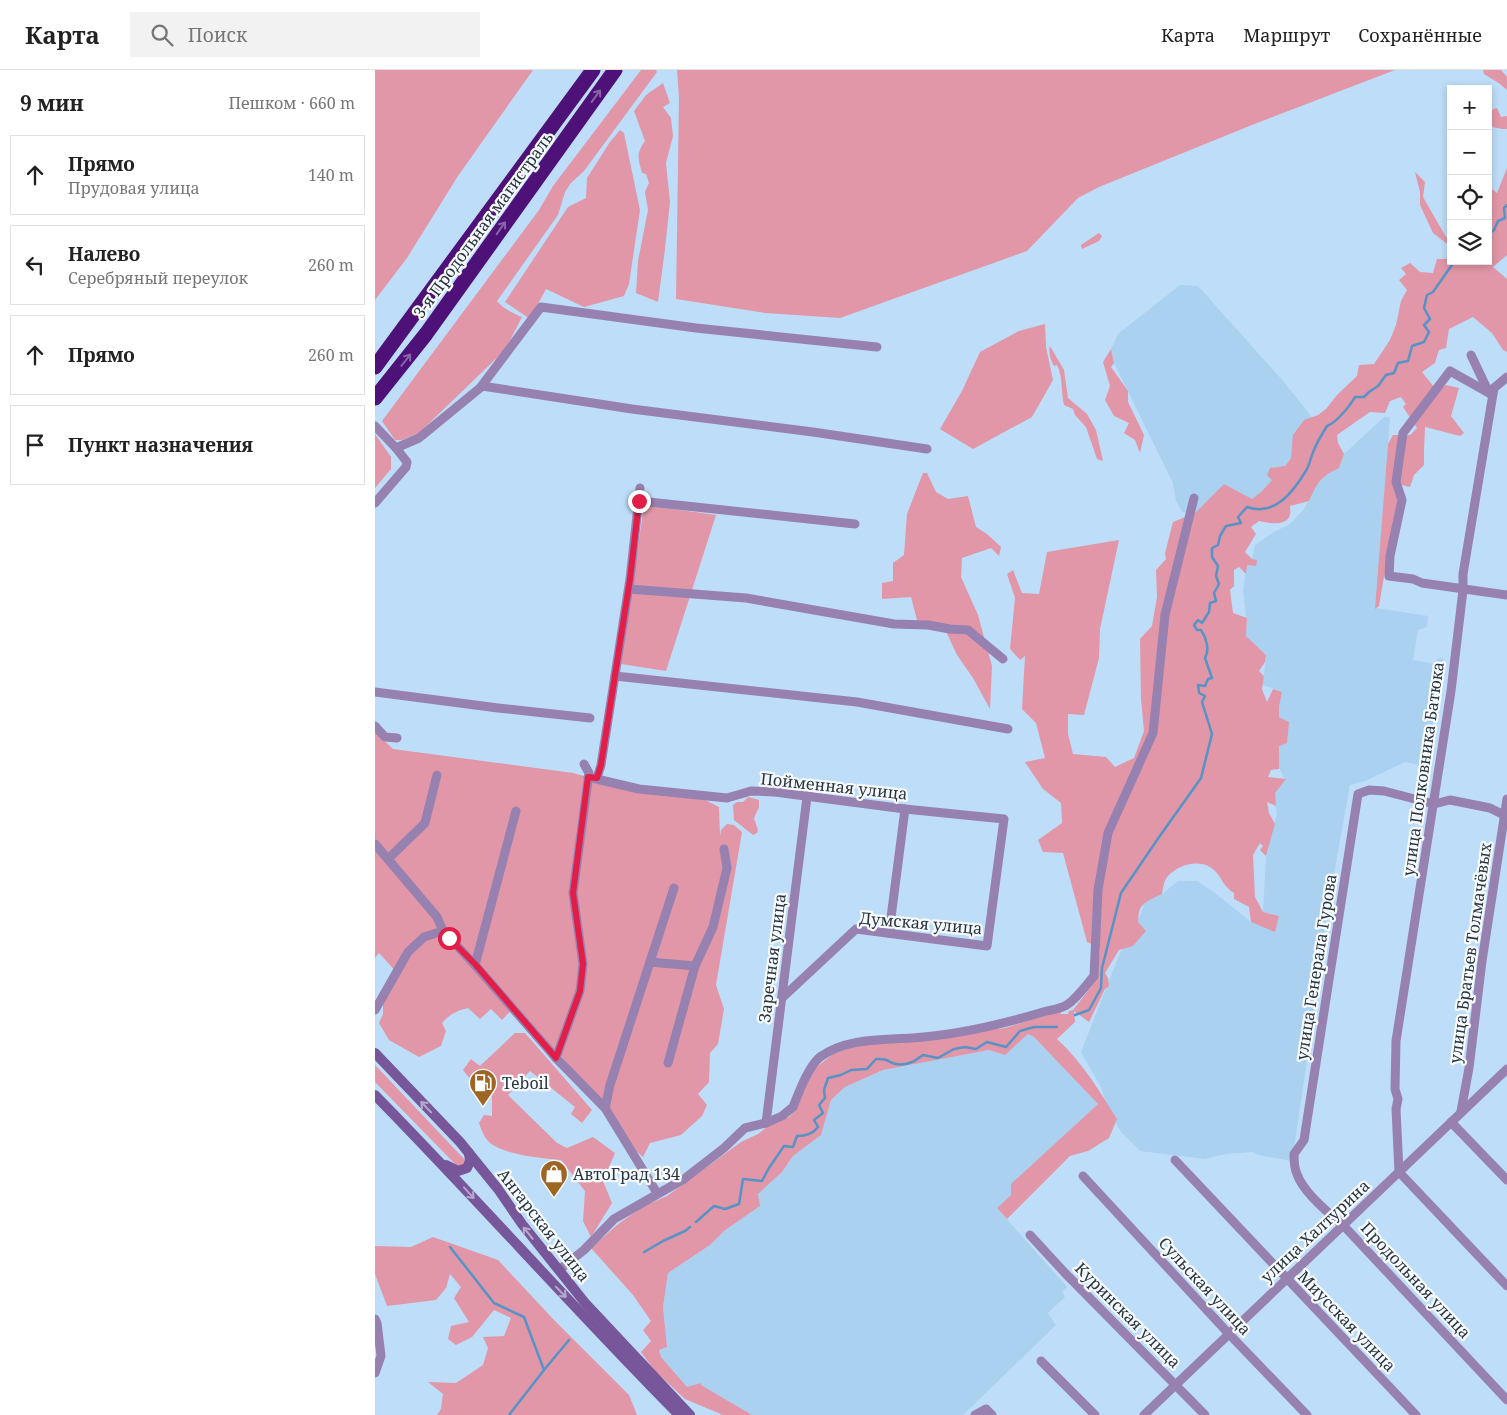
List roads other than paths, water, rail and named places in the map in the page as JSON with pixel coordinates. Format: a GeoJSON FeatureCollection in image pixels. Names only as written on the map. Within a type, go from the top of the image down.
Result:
{"type":"FeatureCollection","features":[{"type":"Feature","properties":{"kind":"highway","name":"3-я Продольная магистраль"},"geometry":{"type":"LineString","coordinates":[[375,367],[593,70]]}},
{"type":"Feature","properties":{"kind":"highway","name":"3-я Продольная магистраль"},"geometry":{"type":"LineString","coordinates":[[375,398],[426,334],[615,70]]}},
{"type":"Feature","properties":{"kind":"main road","name":"Ангарская улица"},"geometry":{"type":"LineString","coordinates":[[375,1054],[449,1130],[498,1190],[522,1224],[609,1330],[690,1415]]}},
{"type":"Feature","properties":{"kind":"main road","name":"Ангарская улица"},"geometry":{"type":"LineString","coordinates":[[375,1094],[679,1415]]}},
{"type":"Feature","properties":{"kind":"main road"},"geometry":{"type":"LineString","coordinates":[[439,1160],[454,1170],[464,1170],[470,1166],[469,1153]]}},
{"type":"Feature","properties":{"kind":"street"},"geometry":{"type":"LineString","coordinates":[[396,448],[419,438],[482,386],[541,307],[696,328],[877,347]]}},
{"type":"Feature","properties":{"kind":"street"},"geometry":{"type":"LineString","coordinates":[[1471,355],[1492,390]]}},
{"type":"Feature","properties":{"kind":"street"},"geometry":{"type":"LineString","coordinates":[[1492,390],[1450,371],[1403,433],[1395,482],[1402,500],[1390,556],[1389,576],[1463,590],[1507,595]]}},
{"type":"Feature","properties":{"kind":"street"},"geometry":{"type":"LineString","coordinates":[[1492,390],[1507,377]]}},
{"type":"Feature","properties":{"kind":"street"},"geometry":{"type":"LineString","coordinates":[[482,386],[631,409],[813,432],[927,449]]}},
{"type":"Feature","properties":{"kind":"street","name":"улица Полковника Батюка"},"geometry":{"type":"LineString","coordinates":[[1399,1172],[1396,1109],[1398,1099],[1395,1089],[1396,1040],[1451,691],[1463,590],[1463,574],[1492,390]]}},
{"type":"Feature","properties":{"kind":"street"},"geometry":{"type":"LineString","coordinates":[[375,426],[407,462],[375,503]]}},
{"type":"Feature","properties":{"kind":"street"},"geometry":{"type":"LineString","coordinates":[[556,1058],[580,991],[583,964],[573,893],[593,778],[601,765],[629,589],[641,488]]}},
{"type":"Feature","properties":{"kind":"street"},"geometry":{"type":"LineString","coordinates":[[559,1270],[584,1250],[614,1219],[684,1179],[745,1128],[782,1116],[793,1107],[813,1065],[820,1057],[829,1052],[846,1044],[864,1041],[941,1036],[998,1025],[1068,1005],[1094,976],[1098,890],[1108,833],[1153,733],[1165,616],[1194,498]]}},
{"type":"Feature","properties":{"kind":"street"},"geometry":{"type":"LineString","coordinates":[[639,501],[855,524]]}},
{"type":"Feature","properties":{"kind":"street"},"geometry":{"type":"LineString","coordinates":[[629,589],[746,598],[895,624],[929,625],[968,630],[1003,660]]}},
{"type":"Feature","properties":{"kind":"street"},"geometry":{"type":"LineString","coordinates":[[615,676],[857,702],[1008,729]]}},
{"type":"Feature","properties":{"kind":"street"},"geometry":{"type":"LineString","coordinates":[[375,692],[590,718]]}},
{"type":"Feature","properties":{"kind":"street"},"geometry":{"type":"LineString","coordinates":[[375,726],[385,737],[397,738]]}},
{"type":"Feature","properties":{"kind":"street"},"geometry":{"type":"LineString","coordinates":[[584,764],[593,778]]}},
{"type":"Feature","properties":{"kind":"street"},"geometry":{"type":"LineString","coordinates":[[388,859],[425,822],[437,775]]}},
{"type":"Feature","properties":{"kind":"street","name":"Пойменная улица"},"geometry":{"type":"LineString","coordinates":[[593,778],[639,789],[727,798],[751,792],[775,792],[905,809],[1004,819]]}},
{"type":"Feature","properties":{"kind":"street","name":"улица Генерала Гурова"},"geometry":{"type":"LineString","coordinates":[[1294,1154],[1304,1140],[1358,794],[1369,790],[1384,791],[1434,804]]}},
{"type":"Feature","properties":{"kind":"street","name":"Заречная улица"},"geometry":{"type":"LineString","coordinates":[[765,1123],[807,797]]}},
{"type":"Feature","properties":{"kind":"street","name":"улица Братьев Толмачёвых"},"geometry":{"type":"LineString","coordinates":[[1461,1112],[1469,1068],[1482,961],[1507,799]]}},
{"type":"Feature","properties":{"kind":"street"},"geometry":{"type":"LineString","coordinates":[[1434,804],[1450,800],[1490,808],[1506,815]]}},
{"type":"Feature","properties":{"kind":"street"},"geometry":{"type":"LineString","coordinates":[[889,933],[905,809]]}},
{"type":"Feature","properties":{"kind":"street"},"geometry":{"type":"LineString","coordinates":[[475,964],[516,811]]}},
{"type":"Feature","properties":{"kind":"street","name":"Думская улица"},"geometry":{"type":"LineString","coordinates":[[782,998],[855,930],[987,946],[1004,819]]}},
{"type":"Feature","properties":{"kind":"street"},"geometry":{"type":"LineString","coordinates":[[375,844],[437,917],[443,931],[475,964],[556,1058],[605,1108],[657,1194]]}},
{"type":"Feature","properties":{"kind":"street"},"geometry":{"type":"LineString","coordinates":[[668,1063],[695,966],[713,927],[727,868],[723,849]]}},
{"type":"Feature","properties":{"kind":"street"},"geometry":{"type":"LineString","coordinates":[[605,1108],[610,1085],[674,888]]}},
{"type":"Feature","properties":{"kind":"street"},"geometry":{"type":"LineString","coordinates":[[375,1010],[408,952],[424,937],[443,931]]}},
{"type":"Feature","properties":{"kind":"street"},"geometry":{"type":"LineString","coordinates":[[650,962],[695,966]]}},
{"type":"Feature","properties":{"kind":"street","name":"улица Халтурина"},"geometry":{"type":"LineString","coordinates":[[1144,1415],[1507,1070]]}},
{"type":"Feature","properties":{"kind":"street"},"geometry":{"type":"LineString","coordinates":[[1451,1122],[1507,1180]]}},
{"type":"Feature","properties":{"kind":"street","name":"Продольная улица"},"geometry":{"type":"LineString","coordinates":[[1294,1154],[1296,1173],[1316,1200],[1343,1225],[1507,1400]]}},
{"type":"Feature","properties":{"kind":"street","name":"Миусская улица"},"geometry":{"type":"LineString","coordinates":[[1175,1160],[1415,1415]]}},
{"type":"Feature","properties":{"kind":"street"},"geometry":{"type":"LineString","coordinates":[[1399,1172],[1507,1286]]}},
{"type":"Feature","properties":{"kind":"street","name":"Сульская улица"},"geometry":{"type":"LineString","coordinates":[[1083,1176],[1229,1334],[1307,1415]]}},
{"type":"Feature","properties":{"kind":"street","name":"Куринская улица"},"geometry":{"type":"LineString","coordinates":[[1030,1235],[1205,1415]]}},
{"type":"Feature","properties":{"kind":"street"},"geometry":{"type":"LineString","coordinates":[[375,1319],[381,1356],[375,1373]]}},
{"type":"Feature","properties":{"kind":"street"},"geometry":{"type":"LineString","coordinates":[[1041,1361],[1095,1415]]}},
{"type":"Feature","properties":{"kind":"street"},"geometry":{"type":"LineString","coordinates":[[975,1415],[989,1412]]}},
{"type":"Feature","properties":{"kind":"waterway"},"geometry":{"type":"LineString","coordinates":[[1492,232],[1498,221],[1505,218],[1504,208],[1507,205]]}},
{"type":"Feature","properties":{"kind":"waterway"},"geometry":{"type":"LineString","coordinates":[[1075,1015],[1089,1010],[1101,988],[1102,968],[1121,893],[1201,778],[1212,734],[1202,702],[1205,696],[1199,693],[1198,685],[1205,686],[1208,679],[1212,678],[1205,658],[1207,651],[1206,640],[1201,630],[1197,630],[1194,625],[1198,620],[1202,623],[1209,612],[1210,603],[1216,601],[1214,593],[1219,584],[1216,576],[1218,566],[1212,557],[1212,548],[1218,545],[1220,536],[1226,526],[1241,523],[1238,517],[1247,507],[1266,508],[1283,500],[1296,486],[1307,469],[1313,452],[1327,426],[1343,414],[1355,397],[1364,397],[1378,386],[1386,375],[1394,373],[1398,363],[1408,361],[1412,346],[1424,342],[1429,332],[1424,325],[1430,319],[1424,308],[1427,295],[1433,292],[1452,265]]}},
{"type":"Feature","properties":{"kind":"waterway"},"geometry":{"type":"LineString","coordinates":[[696,1222],[714,1206],[725,1209],[739,1204],[743,1179],[762,1181],[784,1146],[793,1147],[797,1136],[809,1134],[818,1127],[814,1120],[823,1113],[819,1105],[825,1098],[824,1090],[828,1078],[851,1070],[867,1069],[876,1059],[884,1059],[896,1064],[907,1064],[923,1055],[938,1058],[954,1049],[965,1047],[976,1049],[987,1042],[1006,1047],[1020,1031],[1034,1027],[1057,1027]]}},
{"type":"Feature","properties":{"kind":"waterway"},"geometry":{"type":"LineString","coordinates":[[644,1252],[690,1227]]}},
{"type":"Feature","properties":{"kind":"waterway"},"geometry":{"type":"LineString","coordinates":[[450,1247],[494,1303],[524,1317],[544,1370],[509,1415]]}},
{"type":"Feature","properties":{"kind":"waterway"},"geometry":{"type":"LineString","coordinates":[[544,1370],[569,1340]]}},
{"type":"Feature","properties":{"kind":"place","name":"Teboil"},"geometry":{"type":"Point","coordinates":[483,1107]}},
{"type":"Feature","properties":{"kind":"place","name":"АвтоГрад 134"},"geometry":{"type":"Point","coordinates":[554,1198]}}]}
